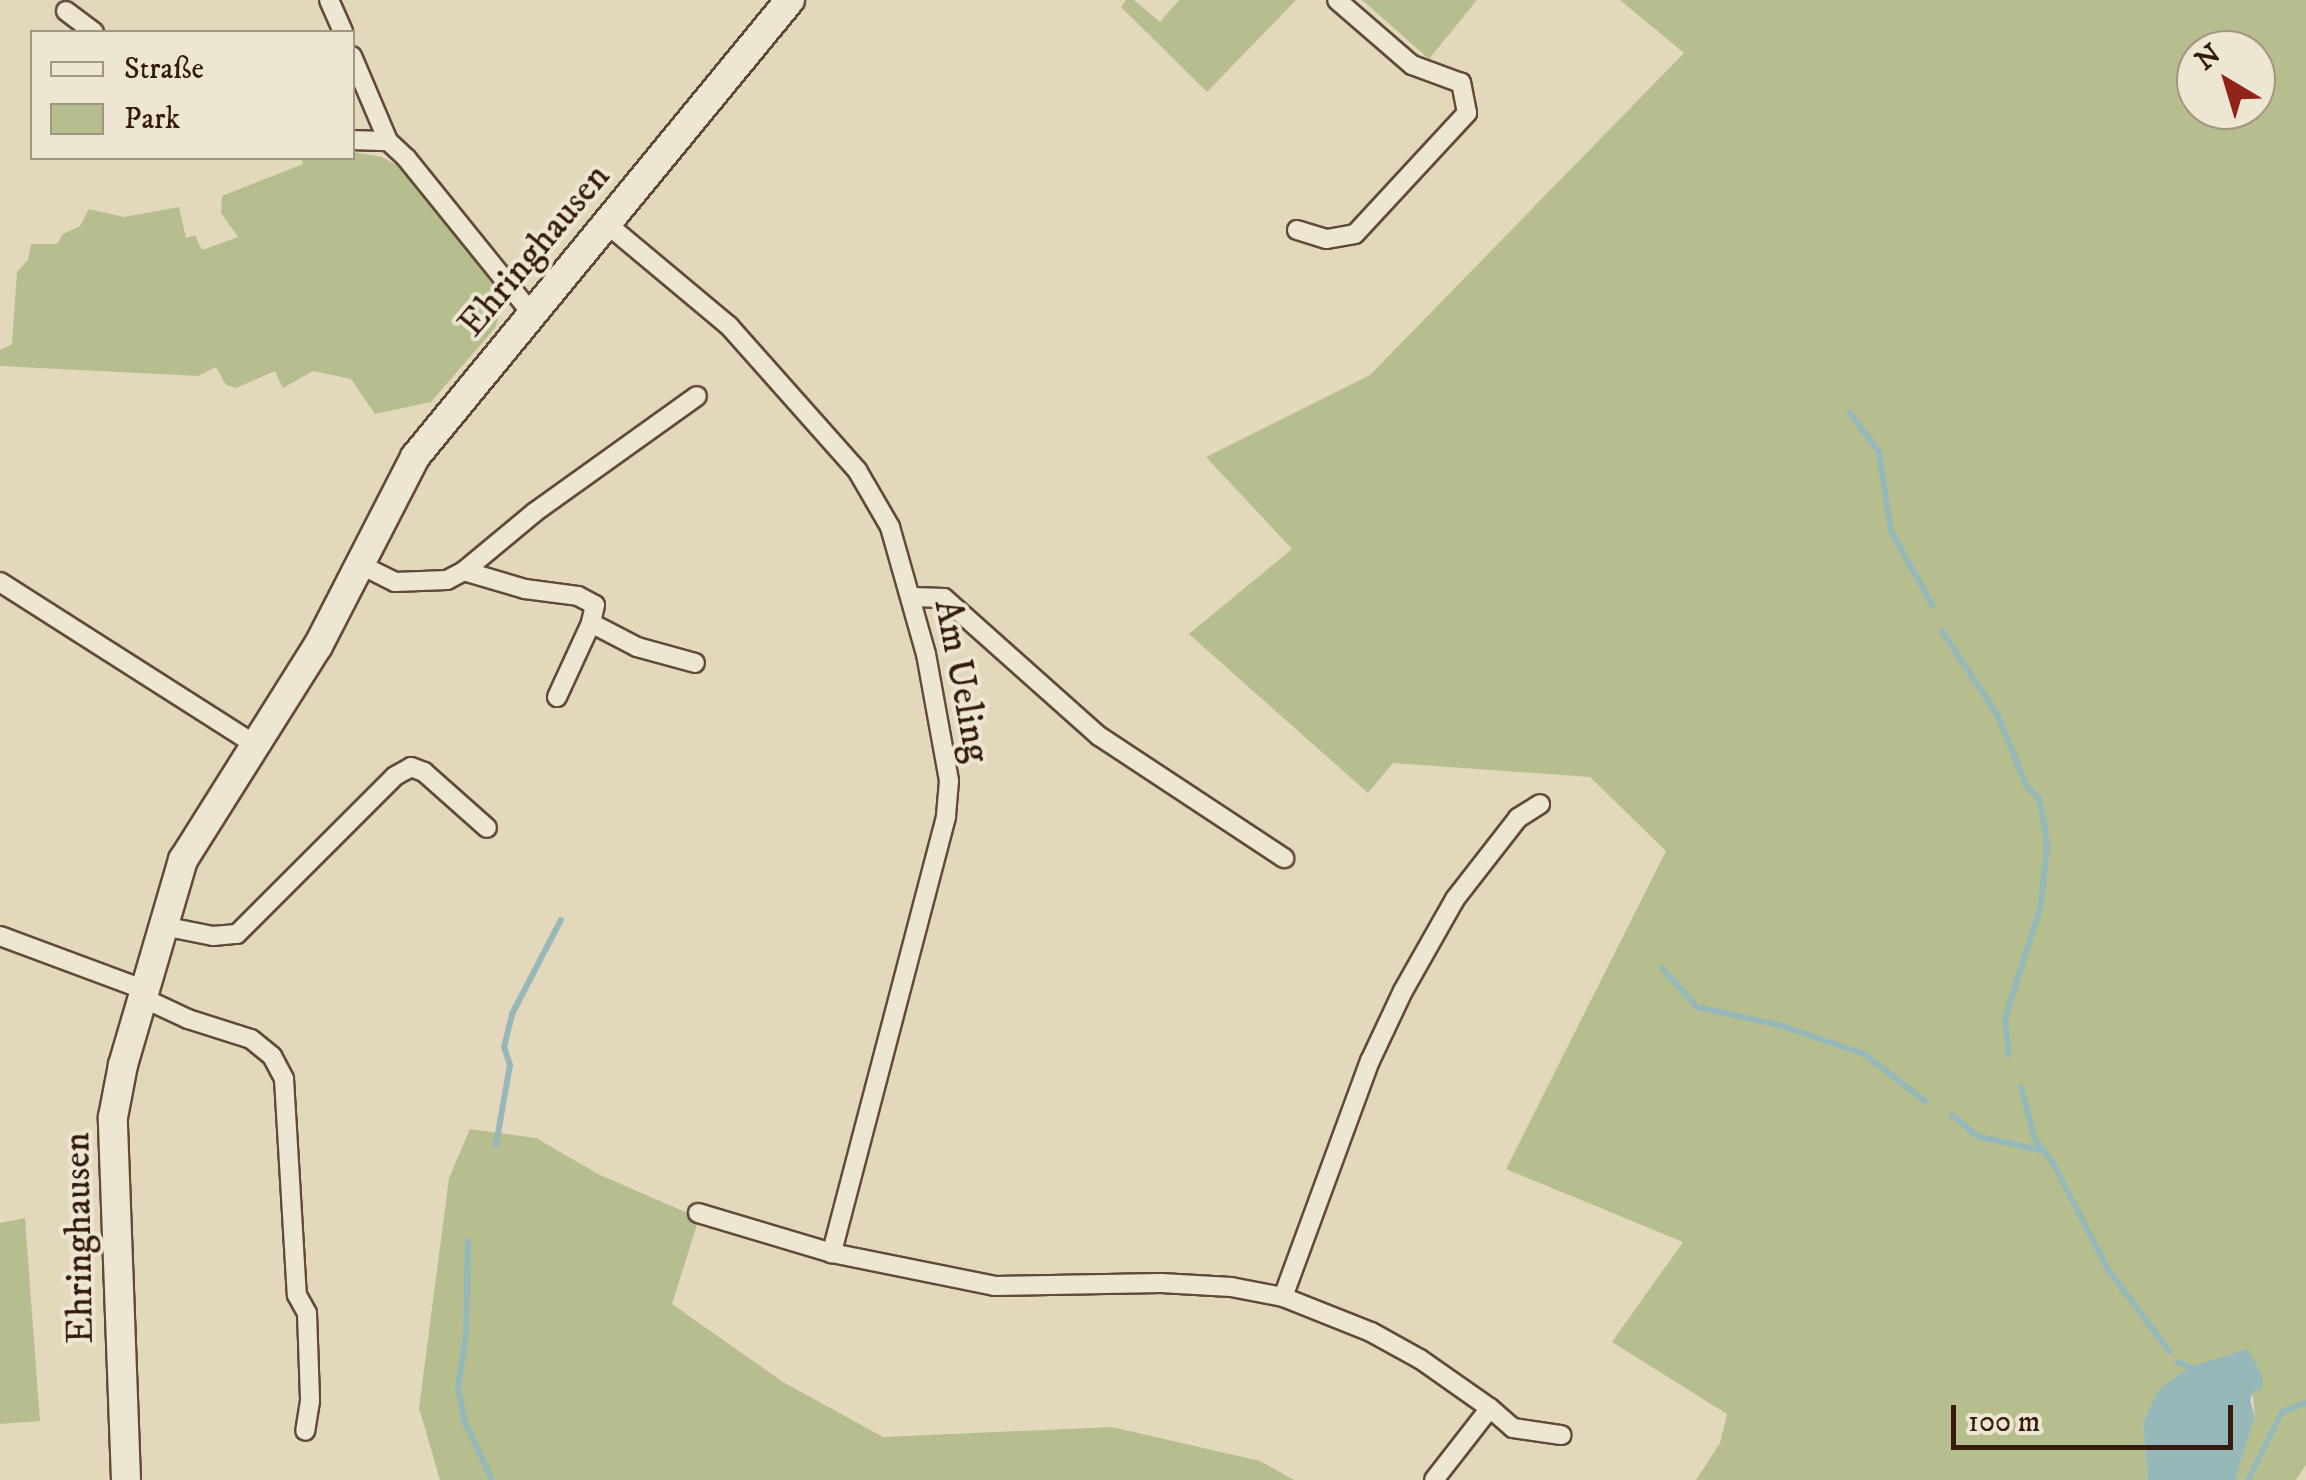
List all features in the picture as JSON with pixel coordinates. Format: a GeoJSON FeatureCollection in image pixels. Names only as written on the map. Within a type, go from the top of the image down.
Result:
{"type":"FeatureCollection","features":[{"type":"Feature","properties":{"kind":"main road","name":"Ehringhausen"},"geometry":{"type":"LineString","coordinates":[[126,1480],[112,1129],[123,1066],[183,860],[318,646],[415,457],[790,0]]}},
{"type":"Feature","properties":{"kind":"street"},"geometry":{"type":"LineString","coordinates":[[329,0],[342,30]]}},
{"type":"Feature","properties":{"kind":"street"},"geometry":{"type":"LineString","coordinates":[[1297,230],[1326,239],[1355,234],[1467,113],[1461,83],[1412,65],[1337,0]]}},
{"type":"Feature","properties":{"kind":"street"},"geometry":{"type":"LineString","coordinates":[[66,10],[91,30]]}},
{"type":"Feature","properties":{"kind":"street"},"geometry":{"type":"LineString","coordinates":[[355,63],[388,140],[532,315]]}},
{"type":"Feature","properties":{"kind":"street"},"geometry":{"type":"LineString","coordinates":[[355,140],[388,140]]}},
{"type":"Feature","properties":{"kind":"street","name":"Am Ueling"},"geometry":{"type":"LineString","coordinates":[[607,224],[728,326],[857,470],[882,509],[913,597],[949,781],[946,817],[832,1253]]}},
{"type":"Feature","properties":{"kind":"street"},"geometry":{"type":"LineString","coordinates":[[359,564],[395,582],[447,580],[697,396]]}},
{"type":"Feature","properties":{"kind":"street"},"geometry":{"type":"LineString","coordinates":[[464,571],[526,589],[578,596],[595,604],[591,623],[557,697]]}},
{"type":"Feature","properties":{"kind":"street"},"geometry":{"type":"LineString","coordinates":[[0,582],[254,744]]}},
{"type":"Feature","properties":{"kind":"street"},"geometry":{"type":"LineString","coordinates":[[913,597],[944,598],[1099,736],[1284,858]]}},
{"type":"Feature","properties":{"kind":"street"},"geometry":{"type":"LineString","coordinates":[[591,623],[637,647],[696,663]]}},
{"type":"Feature","properties":{"kind":"street"},"geometry":{"type":"LineString","coordinates":[[164,926],[213,936],[237,934],[394,776],[411,767],[424,772],[486,828]]}},
{"type":"Feature","properties":{"kind":"street"},"geometry":{"type":"LineString","coordinates":[[1283,1297],[1370,1062],[1403,991],[1455,900],[1518,818],[1540,804]]}},
{"type":"Feature","properties":{"kind":"street"},"geometry":{"type":"LineString","coordinates":[[0,936],[144,994],[188,1020],[244,1034],[277,1063],[288,1094],[297,1296],[306,1313],[310,1401],[305,1430]]}},
{"type":"Feature","properties":{"kind":"street"},"geometry":{"type":"LineString","coordinates":[[698,1213],[832,1253],[994,1286],[1161,1283],[1231,1287],[1283,1297],[1372,1332],[1420,1358],[1513,1428],[1561,1436]]}},
{"type":"Feature","properties":{"kind":"street"},"geometry":{"type":"LineString","coordinates":[[1434,1480],[1490,1408]]}},
{"type":"Feature","properties":{"kind":"green space"},"geometry":{"type":"Polygon","coordinates":[[[1126,0],[1134,0],[1160,22],[1179,0],[1296,0],[1207,92],[1121,7],[1126,0]]]}},
{"type":"Feature","properties":{"kind":"green space"},"geometry":{"type":"Polygon","coordinates":[[[1362,0],[1477,0],[1429,59],[1362,0]]]}},
{"type":"Feature","properties":{"kind":"green space"},"geometry":{"type":"Polygon","coordinates":[[[1620,0],[2306,0],[2306,1465],[2296,1480],[2235,1480],[2255,1417],[2248,1349],[2157,1391],[2143,1423],[2148,1480],[1696,1480],[1720,1443],[1727,1414],[1612,1342],[1683,1242],[1506,1169],[1666,851],[1590,777],[1393,763],[1368,793],[1189,634],[1292,549],[1206,457],[1370,375],[1684,53],[1620,0]]]}},
{"type":"Feature","properties":{"kind":"green space"},"geometry":{"type":"Polygon","coordinates":[[[355,152],[382,157],[401,168],[505,298],[495,328],[431,402],[375,414],[351,379],[313,371],[283,388],[275,371],[236,388],[226,385],[216,367],[198,376],[0,366],[0,350],[12,344],[17,272],[28,260],[31,244],[57,244],[63,234],[80,226],[89,209],[124,217],[179,207],[186,238],[195,235],[202,250],[238,237],[221,213],[222,196],[303,164],[302,160],[355,160],[355,152]]]}},
{"type":"Feature","properties":{"kind":"green space"},"geometry":{"type":"Polygon","coordinates":[[[470,1129],[536,1138],[598,1174],[699,1218],[672,1304],[783,1382],[883,1437],[1112,1427],[1260,1461],[1294,1480],[440,1480],[419,1408],[449,1178],[470,1129]]]}},
{"type":"Feature","properties":{"kind":"green space"},"geometry":{"type":"Polygon","coordinates":[[[25,1218],[40,1421],[0,1424],[0,1223],[25,1218]]]}},
{"type":"Feature","properties":{"kind":"water"},"geometry":{"type":"Polygon","coordinates":[[[2248,1349],[2262,1375],[2262,1389],[2254,1391],[2250,1400],[2255,1417],[2235,1480],[2148,1480],[2143,1423],[2157,1391],[2189,1367],[2248,1349]]]}},
{"type":"Feature","properties":{"kind":"waterway"},"geometry":{"type":"LineString","coordinates":[[1850,413],[1879,452],[1891,531],[1932,605]]}},
{"type":"Feature","properties":{"kind":"waterway"},"geometry":{"type":"LineString","coordinates":[[1942,631],[1998,716],[2027,787],[2039,798],[2044,823],[2047,848],[2040,909],[2005,1018],[2009,1055]]}},
{"type":"Feature","properties":{"kind":"waterway"},"geometry":{"type":"LineString","coordinates":[[496,1145],[510,1065],[504,1047],[512,1014],[561,920]]}},
{"type":"Feature","properties":{"kind":"waterway"},"geometry":{"type":"LineString","coordinates":[[1662,968],[1697,1007],[1779,1025],[1864,1054],[1925,1101]]}},
{"type":"Feature","properties":{"kind":"waterway"},"geometry":{"type":"LineString","coordinates":[[2021,1087],[2035,1140],[2053,1163],[2107,1268],[2169,1351]]}},
{"type":"Feature","properties":{"kind":"waterway"},"geometry":{"type":"LineString","coordinates":[[1952,1115],[1977,1136],[2039,1150]]}},
{"type":"Feature","properties":{"kind":"waterway"},"geometry":{"type":"LineString","coordinates":[[468,1241],[466,1334],[458,1388],[464,1420],[492,1480]]}},
{"type":"Feature","properties":{"kind":"waterway"},"geometry":{"type":"LineString","coordinates":[[2178,1362],[2189,1367]]}},
{"type":"Feature","properties":{"kind":"waterway"},"geometry":{"type":"LineString","coordinates":[[2248,1480],[2282,1412],[2306,1403]]}}]}
